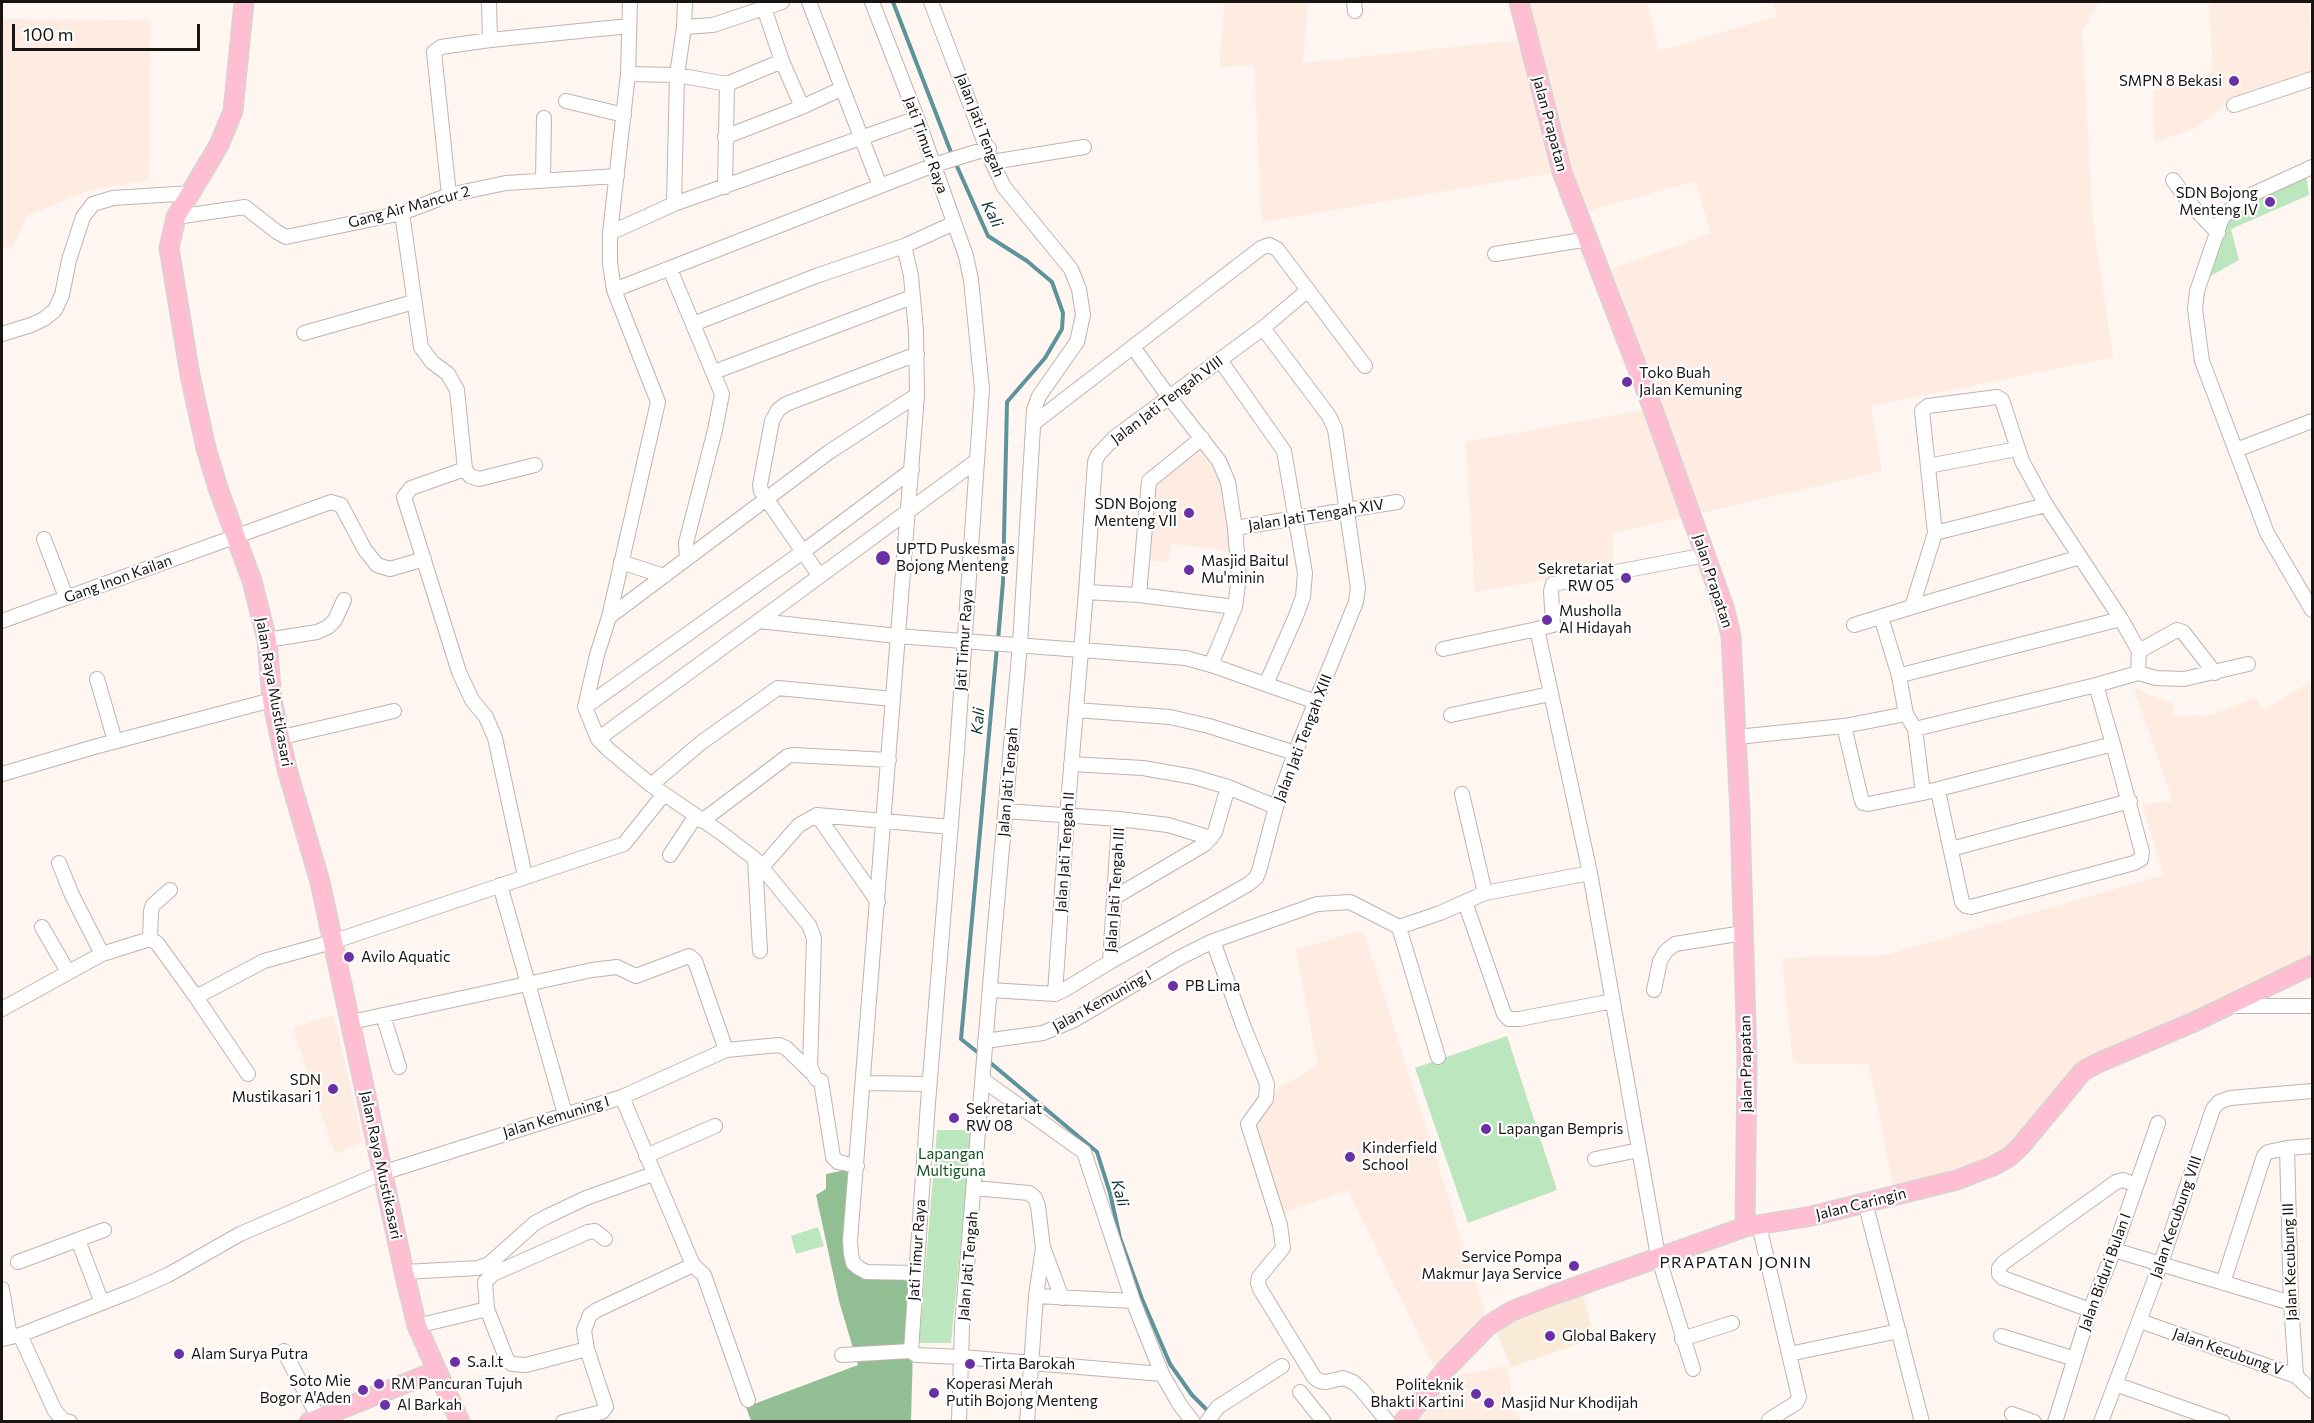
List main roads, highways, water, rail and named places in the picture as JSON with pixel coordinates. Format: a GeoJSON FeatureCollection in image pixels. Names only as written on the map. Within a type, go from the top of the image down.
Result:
{"type":"FeatureCollection","features":[{"type":"Feature","properties":{"kind":"main road","name":"Jalan Raya Mustikasari"},"geometry":{"type":"LineString","coordinates":[[244,2],[233,111],[219,145],[176,217],[169,248],[190,375],[210,465],[252,581],[267,640],[272,700],[282,737],[287,769],[320,882],[417,1326],[460,1422]]}},
{"type":"Feature","properties":{"kind":"main road","name":"Jalan Prapatan"},"geometry":{"type":"LineString","coordinates":[[1519,2],[1562,172],[1706,555],[1725,610],[1731,636],[1737,737],[1752,1226]]}},
{"type":"Feature","properties":{"kind":"main road","name":"Jalan Caringin"},"geometry":{"type":"LineString","coordinates":[[1403,1422],[1446,1369],[1489,1325],[1512,1311],[1658,1257],[1752,1226],[1812,1216],[1957,1179],[1993,1166],[2009,1157],[2020,1147],[2083,1071],[2229,1006],[2313,965]]}},
{"type":"Feature","properties":{"kind":"main road"},"geometry":{"type":"LineString","coordinates":[[314,1419],[436,1371]]}},
{"type":"Feature","properties":{"kind":"waterway","name":"Kali"},"geometry":{"type":"LineString","coordinates":[[893,2],[952,155]]}},
{"type":"Feature","properties":{"kind":"waterway","name":"Kali"},"geometry":{"type":"LineString","coordinates":[[955,162],[988,236],[1027,261],[1052,282],[1063,313],[1062,329],[1045,358],[1007,402],[1003,582],[998,640]]}},
{"type":"Feature","properties":{"kind":"waterway","name":"Kali"},"geometry":{"type":"LineString","coordinates":[[981,1055],[961,1039],[997,647]]}},
{"type":"Feature","properties":{"kind":"waterway","name":"Kali"},"geometry":{"type":"LineString","coordinates":[[987,1060],[1097,1152],[1110,1193],[1120,1238],[1142,1299],[1170,1364],[1192,1395],[1209,1412]]}},
{"type":"Feature","properties":{"kind":"place","name":"SMPN 8 Bekasi"},"geometry":{"type":"Point","coordinates":[2234,81]}},
{"type":"Feature","properties":{"kind":"place","name":"SDN Bojong Menteng IV"},"geometry":{"type":"Point","coordinates":[2270,202]}},
{"type":"Feature","properties":{"kind":"place","name":"Toko Buah Jalan Kemuning"},"geometry":{"type":"Point","coordinates":[1627,382]}},
{"type":"Feature","properties":{"kind":"place","name":"SDN Bojong Menteng VII"},"geometry":{"type":"Point","coordinates":[1189,513]}},
{"type":"Feature","properties":{"kind":"place","name":"UPTD Puskesmas Bojong Menteng"},"geometry":{"type":"Point","coordinates":[883,558]}},
{"type":"Feature","properties":{"kind":"place","name":"Masjid Baitul Mu'minin"},"geometry":{"type":"Point","coordinates":[1189,570]}},
{"type":"Feature","properties":{"kind":"place","name":"Sekretariat RW 05"},"geometry":{"type":"Point","coordinates":[1626,578]}},
{"type":"Feature","properties":{"kind":"place","name":"Musholla Al Hidayah"},"geometry":{"type":"Point","coordinates":[1547,620]}},
{"type":"Feature","properties":{"kind":"place","name":"Avilo Aquatic"},"geometry":{"type":"Point","coordinates":[349,957]}},
{"type":"Feature","properties":{"kind":"place","name":"PB Lima"},"geometry":{"type":"Point","coordinates":[1173,986]}},
{"type":"Feature","properties":{"kind":"place","name":"SDN Mustikasari 1"},"geometry":{"type":"Point","coordinates":[333,1089]}},
{"type":"Feature","properties":{"kind":"place","name":"Sekretariat RW 08"},"geometry":{"type":"Point","coordinates":[954,1118]}},
{"type":"Feature","properties":{"kind":"place","name":"Lapangan Bempris"},"geometry":{"type":"Point","coordinates":[1486,1129]}},
{"type":"Feature","properties":{"kind":"place","name":"Kinderfield School"},"geometry":{"type":"Point","coordinates":[1350,1157]}},
{"type":"Feature","properties":{"kind":"place","name":"Service Pompa Makmur Jaya Service"},"geometry":{"type":"Point","coordinates":[1574,1266]}},
{"type":"Feature","properties":{"kind":"place","name":"Global Bakery"},"geometry":{"type":"Point","coordinates":[1550,1336]}},
{"type":"Feature","properties":{"kind":"place","name":"Alam Surya Putra"},"geometry":{"type":"Point","coordinates":[179,1354]}},
{"type":"Feature","properties":{"kind":"place","name":"S.a.l.t"},"geometry":{"type":"Point","coordinates":[455,1362]}},
{"type":"Feature","properties":{"kind":"place","name":"Tirta Barokah"},"geometry":{"type":"Point","coordinates":[970,1364]}},
{"type":"Feature","properties":{"kind":"place","name":"RM Pancuran Tujuh"},"geometry":{"type":"Point","coordinates":[379,1384]}},
{"type":"Feature","properties":{"kind":"place","name":"Soto Mie Bogor A'Aden"},"geometry":{"type":"Point","coordinates":[363,1390]}},
{"type":"Feature","properties":{"kind":"place","name":"Koperasi Merah Putih Bojong Menteng"},"geometry":{"type":"Point","coordinates":[934,1393]}},
{"type":"Feature","properties":{"kind":"place","name":"Politeknik Bhakti Kartini"},"geometry":{"type":"Point","coordinates":[1476,1394]}},
{"type":"Feature","properties":{"kind":"place","name":"Masjid Nur Khodijah"},"geometry":{"type":"Point","coordinates":[1489,1403]}},
{"type":"Feature","properties":{"kind":"place","name":"Al Barkah"},"geometry":{"type":"Point","coordinates":[385,1405]}},
{"type":"Feature","properties":{"kind":"district","name":"PRAPATAN JONIN"},"geometry":{"type":"Point","coordinates":[1736,1263]}},
{"type":"Feature","properties":{"kind":"park label","name":"Lapangan Multiguna"},"geometry":{"type":"Point","coordinates":[951,1162]}}]}
